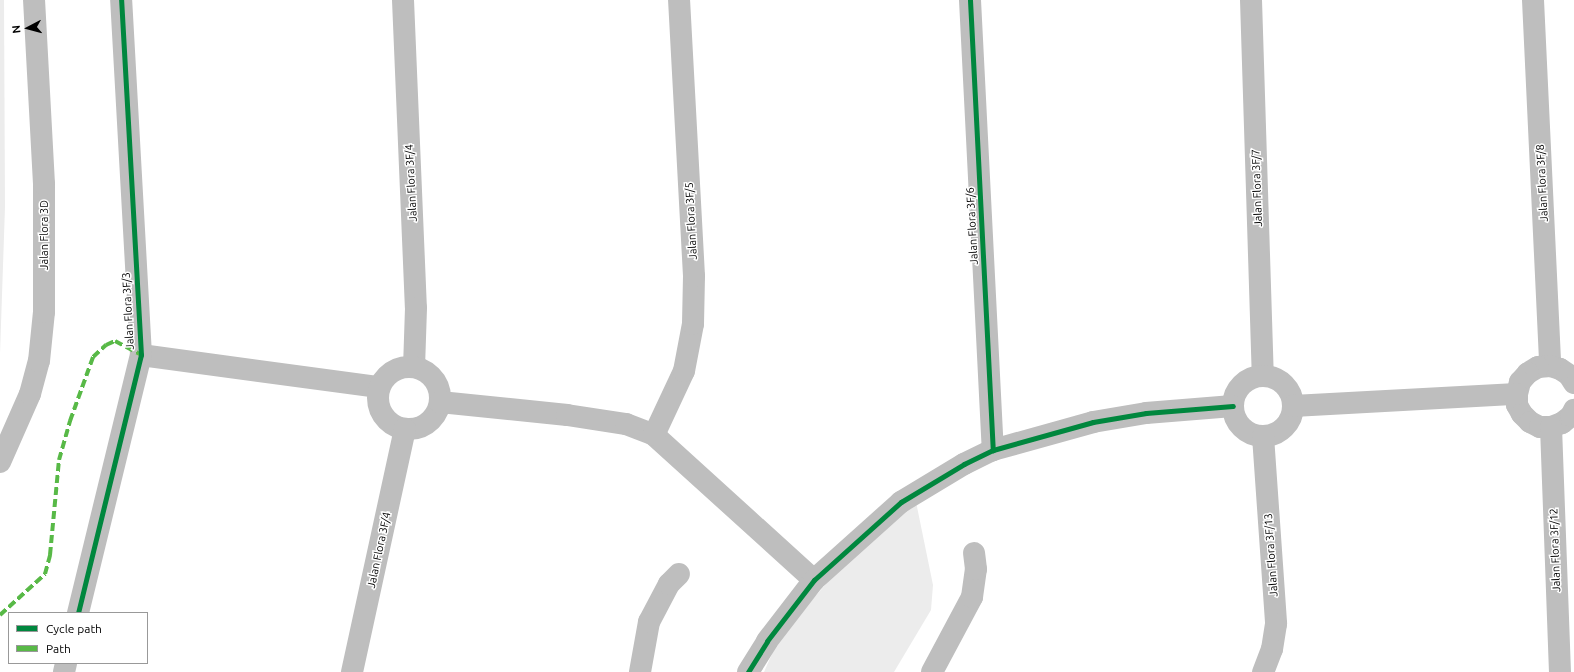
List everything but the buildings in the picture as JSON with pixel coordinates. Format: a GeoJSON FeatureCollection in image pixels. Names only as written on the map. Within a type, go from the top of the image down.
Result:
{"type":"FeatureCollection","features":[{"type":"Feature","properties":{"kind":"street","name":"Jalan Flora 3D"},"geometry":{"type":"LineString","coordinates":[[0,462],[30,394],[39,361],[44,312],[44,184],[34,0]]}},
{"type":"Feature","properties":{"kind":"street","name":"Jalan Flora 3F/3"},"geometry":{"type":"LineString","coordinates":[[78,612],[141,355],[121,0]]}},
{"type":"Feature","properties":{"kind":"street","name":"Jalan Flora 3F/4"},"geometry":{"type":"LineString","coordinates":[[402,0],[416,301],[414,367]]}},
{"type":"Feature","properties":{"kind":"street","name":"Jalan Flora 3F/5"},"geometry":{"type":"LineString","coordinates":[[654,435],[684,371],[693,324],[694,276],[679,0]]}},
{"type":"Feature","properties":{"kind":"street","name":"Jalan Flora 3F/6"},"geometry":{"type":"LineString","coordinates":[[970,0],[993,450]]}},
{"type":"Feature","properties":{"kind":"street","name":"Jalan Flora 3F/7"},"geometry":{"type":"LineString","coordinates":[[1251,0],[1263,376]]}},
{"type":"Feature","properties":{"kind":"street","name":"Jalan Flora 3F/8"},"geometry":{"type":"LineString","coordinates":[[1533,0],[1550,366]]}},
{"type":"Feature","properties":{"kind":"street"},"geometry":{"type":"LineString","coordinates":[[141,355],[379,387]]}},
{"type":"Feature","properties":{"kind":"street"},"geometry":{"type":"LineString","coordinates":[[1574,383],[1569,374],[1560,369],[1550,366],[1538,367],[1528,373],[1520,382],[1517,394],[1517,405],[1522,414],[1530,422],[1540,427],[1551,427],[1562,423],[1571,416],[1574,410]]}},
{"type":"Feature","properties":{"kind":"street"},"geometry":{"type":"LineString","coordinates":[[403,367],[414,367],[423,370],[433,379],[439,392],[440,402],[437,411],[428,422],[415,429],[405,429],[394,426],[385,419],[379,409],[377,398],[379,387],[384,378],[392,371],[403,367]]}},
{"type":"Feature","properties":{"kind":"street"},"geometry":{"type":"LineString","coordinates":[[1263,376],[1274,379],[1284,385],[1291,395],[1293,406],[1290,418],[1284,428],[1274,434],[1263,436],[1251,434],[1242,428],[1236,418],[1233,406],[1235,395],[1242,385],[1252,378],[1263,376]]}},
{"type":"Feature","properties":{"kind":"street"},"geometry":{"type":"LineString","coordinates":[[1293,406],[1517,394]]}},
{"type":"Feature","properties":{"kind":"street"},"geometry":{"type":"LineString","coordinates":[[440,402],[567,415],[626,424],[654,435],[814,580]]}},
{"type":"Feature","properties":{"kind":"street"},"geometry":{"type":"LineString","coordinates":[[748,672],[767,641],[814,580],[901,502],[964,464],[993,450],[1093,422],[1146,413],[1233,406]]}},
{"type":"Feature","properties":{"kind":"street","name":"Jalan Flora 3F/12"},"geometry":{"type":"LineString","coordinates":[[1551,427],[1560,672]]}},
{"type":"Feature","properties":{"kind":"street","name":"Jalan Flora 3F/4"},"geometry":{"type":"LineString","coordinates":[[352,672],[405,429]]}},
{"type":"Feature","properties":{"kind":"street","name":"Jalan Flora 3F/13"},"geometry":{"type":"LineString","coordinates":[[1263,436],[1276,624],[1272,649],[1264,672]]}},
{"type":"Feature","properties":{"kind":"street"},"geometry":{"type":"LineString","coordinates":[[932,672],[972,597],[976,569],[974,553]]}},
{"type":"Feature","properties":{"kind":"street"},"geometry":{"type":"LineString","coordinates":[[640,672],[649,622],[668,584],[680,574]]}},
{"type":"Feature","properties":{"kind":"shaded area"},"geometry":{"type":"Polygon","coordinates":[[[0,0],[4,0],[5,207],[0,354],[0,0]]]}},
{"type":"Feature","properties":{"kind":"shaded area"},"geometry":{"type":"Polygon","coordinates":[[[915,497],[933,585],[931,610],[894,672],[764,672],[779,638],[839,569],[915,497]]]}},
{"type":"Feature","properties":{"kind":"marked path"},"geometry":{"type":"LineString","coordinates":[[0,615],[45,574],[50,555],[59,460],[70,421],[93,357],[106,345],[115,341],[141,355]]}},
{"type":"Feature","properties":{"kind":"cycle path"},"geometry":{"type":"LineString","coordinates":[[78,612],[141,355],[121,0]]}},
{"type":"Feature","properties":{"kind":"cycle path"},"geometry":{"type":"LineString","coordinates":[[970,0],[993,450]]}},
{"type":"Feature","properties":{"kind":"cycle path"},"geometry":{"type":"LineString","coordinates":[[748,672],[767,641],[814,580],[901,502],[964,464],[993,450],[1093,422],[1146,413],[1233,406]]}}]}
